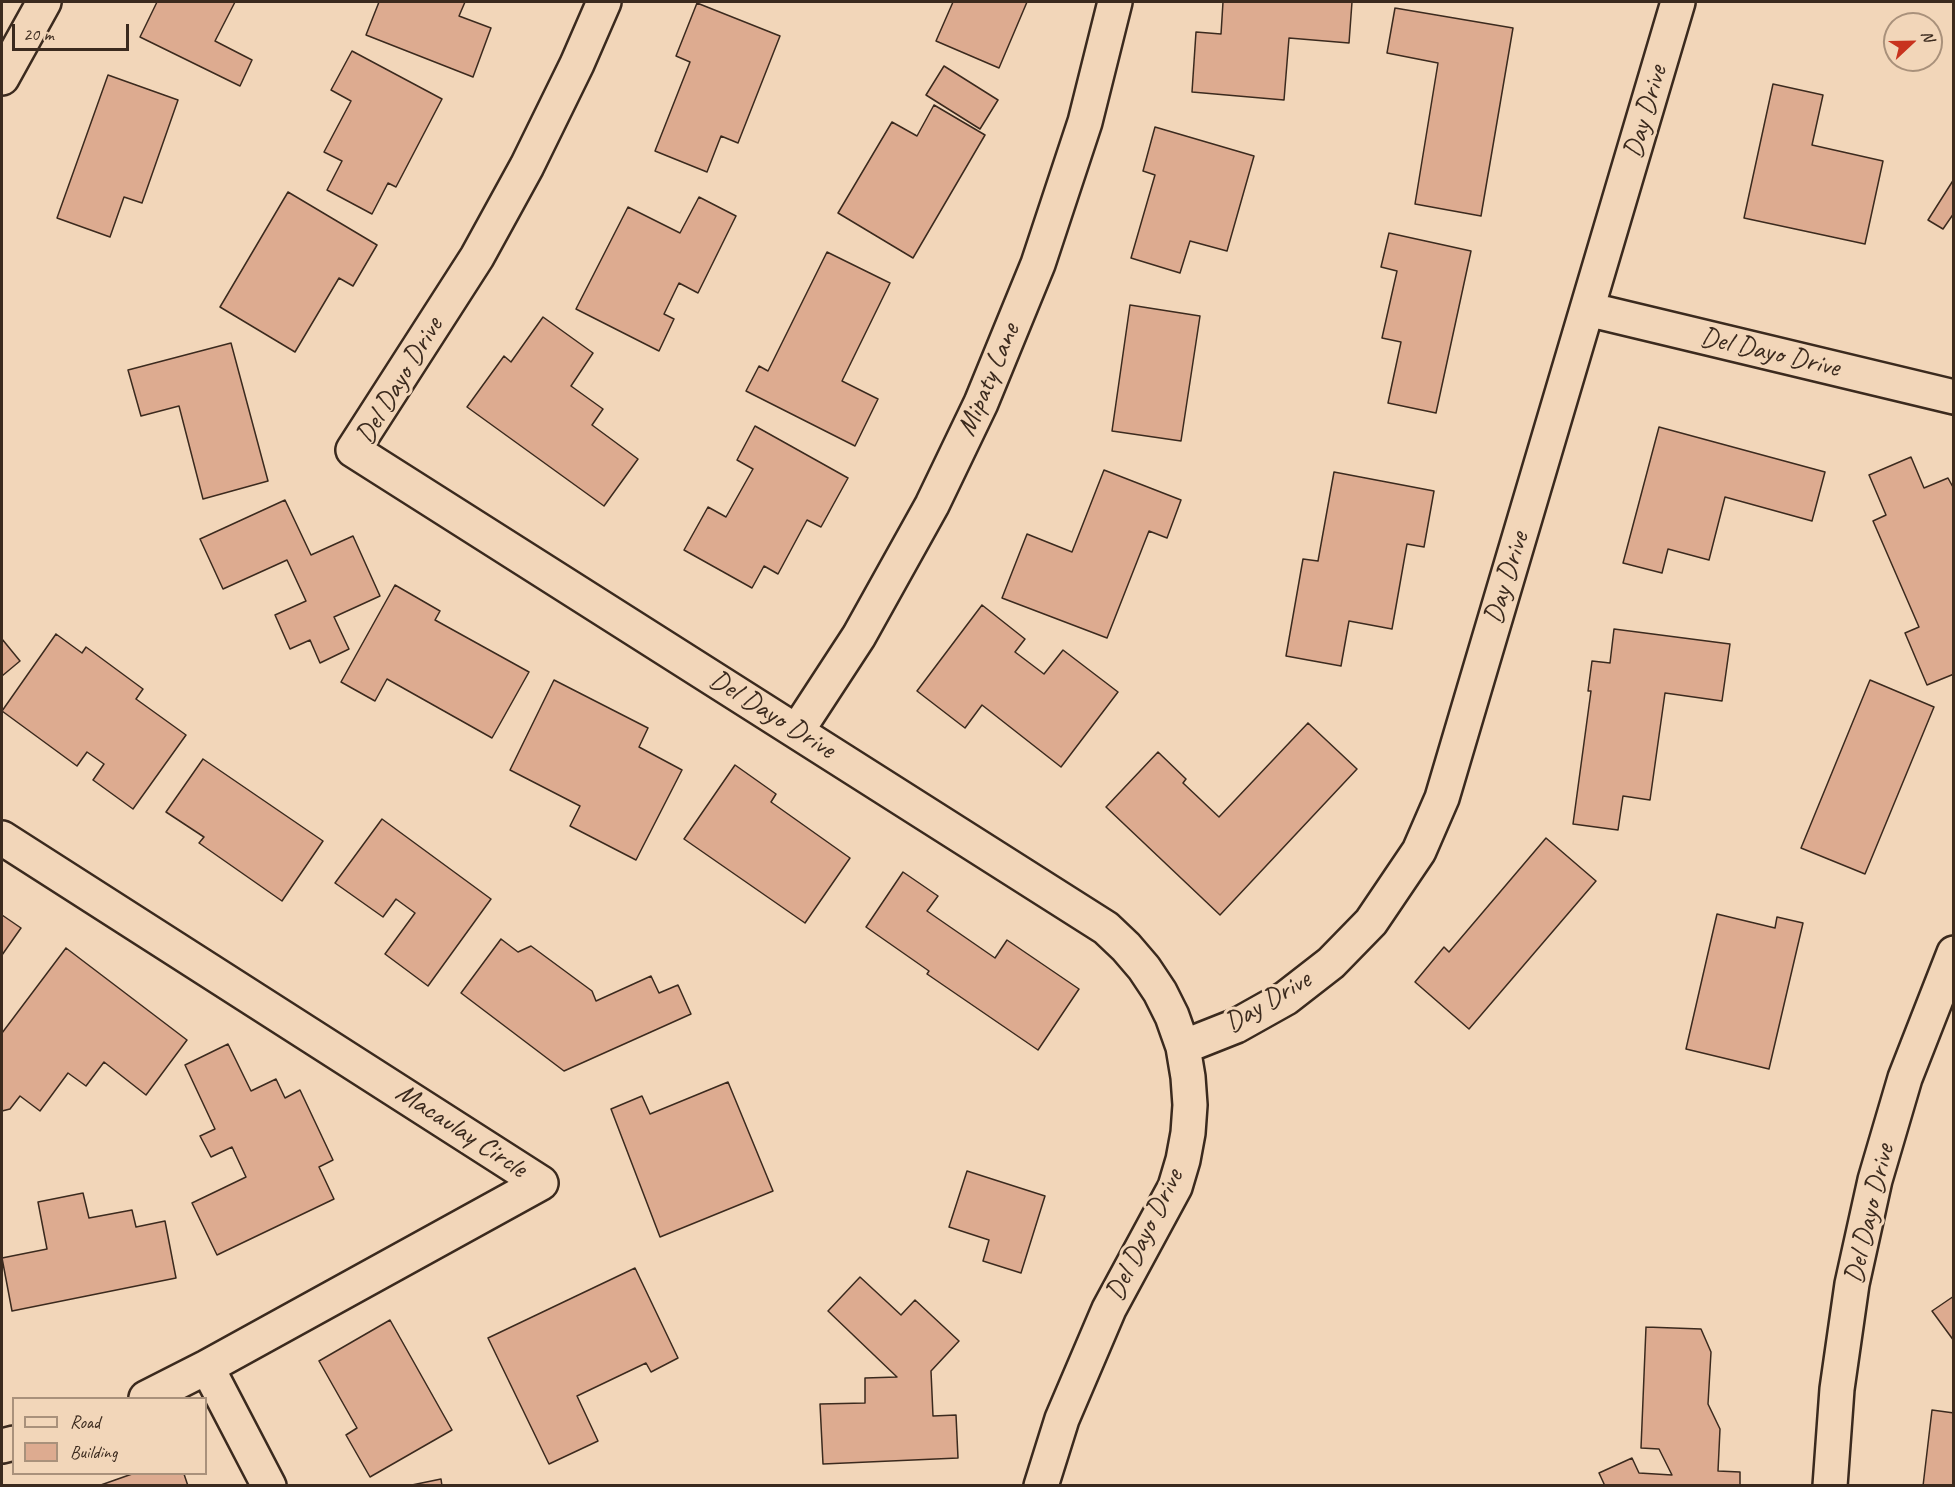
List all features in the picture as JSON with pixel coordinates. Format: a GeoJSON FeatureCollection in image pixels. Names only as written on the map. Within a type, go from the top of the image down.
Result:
{"type":"FeatureCollection","features":[{"type":"Feature","properties":{"kind":"street"},"geometry":{"type":"LineString","coordinates":[[2,78],[44,2]]}},
{"type":"Feature","properties":{"kind":"street","name":"Del Dayo Drive"},"geometry":{"type":"LineString","coordinates":[[604,2],[577,64],[527,166],[477,257],[353,450],[1106,928],[1138,961],[1160,992],[1172,1016],[1182,1047],[1188,1077],[1189,1124],[1183,1160],[1175,1187],[1108,1309],[1062,1419],[1041,1485]]}},
{"type":"Feature","properties":{"kind":"street","name":"Mipaty Lane"},"geometry":{"type":"LineString","coordinates":[[797,731],[859,636],[932,505],[981,404],[1038,264],[1085,122],[1115,2]]}},
{"type":"Feature","properties":{"kind":"street","name":"Day Drive"},"geometry":{"type":"LineString","coordinates":[[1182,1047],[1236,1026],[1276,1004],[1331,963],[1371,922],[1419,851],[1442,798],[1678,2]]}},
{"type":"Feature","properties":{"kind":"street","name":"Del Dayo Drive"},"geometry":{"type":"LineString","coordinates":[[1587,309],[1953,397]]}},
{"type":"Feature","properties":{"kind":"street","name":"Macaulay Circle"},"geometry":{"type":"LineString","coordinates":[[2,838],[541,1183],[207,1367],[148,1397]]}},
{"type":"Feature","properties":{"kind":"street","name":"Del Dayo Drive"},"geometry":{"type":"LineString","coordinates":[[1830,1485],[1838,1377],[1852,1284],[1875,1180],[1905,1078],[1953,953]]}},
{"type":"Feature","properties":{"kind":"street"},"geometry":{"type":"LineString","coordinates":[[207,1367],[269,1485]]}},
{"type":"Feature","properties":{"kind":"building"},"geometry":{"type":"Polygon","coordinates":[[[157,2],[235,2],[215,41],[252,60],[240,86],[140,37],[157,2]]]}},
{"type":"Feature","properties":{"kind":"building"},"geometry":{"type":"Polygon","coordinates":[[[379,2],[465,2],[459,16],[491,28],[473,77],[366,35],[379,2]]]}},
{"type":"Feature","properties":{"kind":"building"},"geometry":{"type":"Polygon","coordinates":[[[953,2],[1027,2],[999,68],[936,41],[953,2]]]}},
{"type":"Feature","properties":{"kind":"building"},"geometry":{"type":"Polygon","coordinates":[[[1223,2],[1352,2],[1349,43],[1289,38],[1284,100],[1192,92],[1196,32],[1221,34],[1223,2]]]}},
{"type":"Feature","properties":{"kind":"building"},"geometry":{"type":"Polygon","coordinates":[[[697,3],[780,36],[738,143],[721,136],[707,172],[655,151],[690,62],[676,56],[697,3]]]}},
{"type":"Feature","properties":{"kind":"building"},"geometry":{"type":"Polygon","coordinates":[[[1395,8],[1513,28],[1481,216],[1415,204],[1438,63],[1387,53],[1395,8]]]}},
{"type":"Feature","properties":{"kind":"building"},"geometry":{"type":"Polygon","coordinates":[[[352,51],[442,99],[396,187],[388,183],[372,214],[327,190],[342,161],[324,152],[351,101],[331,90],[352,51]]]}},
{"type":"Feature","properties":{"kind":"building"},"geometry":{"type":"Polygon","coordinates":[[[944,66],[998,100],[980,129],[926,95],[944,66]]]}},
{"type":"Feature","properties":{"kind":"building"},"geometry":{"type":"Polygon","coordinates":[[[108,75],[178,100],[142,203],[124,197],[110,237],[57,218],[108,75]]]}},
{"type":"Feature","properties":{"kind":"building"},"geometry":{"type":"Polygon","coordinates":[[[1773,84],[1823,95],[1812,145],[1883,161],[1865,244],[1744,218],[1773,84]]]}},
{"type":"Feature","properties":{"kind":"building"},"geometry":{"type":"Polygon","coordinates":[[[934,105],[985,135],[913,258],[838,213],[892,122],[917,136],[934,105]]]}},
{"type":"Feature","properties":{"kind":"building"},"geometry":{"type":"Polygon","coordinates":[[[1155,127],[1254,156],[1227,251],[1190,241],[1180,273],[1131,258],[1155,175],[1143,171],[1155,127]]]}},
{"type":"Feature","properties":{"kind":"building"},"geometry":{"type":"Polygon","coordinates":[[[1954,179],[1954,213],[1943,229],[1928,220],[1954,179]]]}},
{"type":"Feature","properties":{"kind":"building"},"geometry":{"type":"Polygon","coordinates":[[[288,192],[377,245],[353,286],[339,278],[295,352],[220,307],[288,192]]]}},
{"type":"Feature","properties":{"kind":"building"},"geometry":{"type":"Polygon","coordinates":[[[699,197],[736,216],[698,293],[679,283],[664,314],[674,319],[659,351],[576,309],[628,207],[680,233],[699,197]]]}},
{"type":"Feature","properties":{"kind":"building"},"geometry":{"type":"Polygon","coordinates":[[[1389,233],[1471,251],[1436,413],[1388,403],[1401,342],[1382,338],[1397,271],[1381,267],[1389,233]]]}},
{"type":"Feature","properties":{"kind":"building"},"geometry":{"type":"Polygon","coordinates":[[[827,252],[890,283],[842,381],[878,399],[855,446],[746,391],[759,366],[768,371],[827,252]]]}},
{"type":"Feature","properties":{"kind":"building"},"geometry":{"type":"Polygon","coordinates":[[[1130,305],[1200,316],[1181,441],[1112,431],[1130,305]]]}},
{"type":"Feature","properties":{"kind":"building"},"geometry":{"type":"Polygon","coordinates":[[[543,317],[593,353],[571,386],[603,409],[592,425],[638,459],[604,506],[467,407],[504,356],[511,362],[543,317]]]}},
{"type":"Feature","properties":{"kind":"building"},"geometry":{"type":"Polygon","coordinates":[[[231,343],[268,481],[203,499],[179,406],[141,416],[128,370],[231,343]]]}},
{"type":"Feature","properties":{"kind":"building"},"geometry":{"type":"Polygon","coordinates":[[[755,426],[848,478],[821,527],[807,520],[778,574],[764,566],[752,588],[684,550],[708,507],[726,517],[753,469],[737,460],[755,426]]]}},
{"type":"Feature","properties":{"kind":"building"},"geometry":{"type":"Polygon","coordinates":[[[1659,427],[1825,472],[1812,521],[1725,497],[1709,560],[1668,549],[1662,573],[1623,563],[1659,427]]]}},
{"type":"Feature","properties":{"kind":"building"},"geometry":{"type":"Polygon","coordinates":[[[1911,457],[1924,488],[1948,478],[1954,489],[1954,674],[1927,685],[1905,633],[1919,627],[1873,521],[1886,515],[1869,475],[1911,457]]]}},
{"type":"Feature","properties":{"kind":"building"},"geometry":{"type":"Polygon","coordinates":[[[1104,470],[1181,500],[1167,538],[1149,531],[1107,638],[1002,598],[1027,534],[1072,552],[1104,470]]]}},
{"type":"Feature","properties":{"kind":"building"},"geometry":{"type":"Polygon","coordinates":[[[1334,472],[1434,491],[1424,547],[1407,544],[1392,629],[1349,621],[1341,666],[1286,656],[1303,559],[1318,561],[1334,472]]]}},
{"type":"Feature","properties":{"kind":"building"},"geometry":{"type":"Polygon","coordinates":[[[285,500],[311,555],[353,536],[380,596],[334,617],[349,649],[320,663],[310,640],[290,649],[275,615],[306,601],[287,560],[223,589],[200,539],[285,500]]]}},
{"type":"Feature","properties":{"kind":"building"},"geometry":{"type":"Polygon","coordinates":[[[395,585],[440,611],[435,620],[529,672],[492,738],[387,679],[375,701],[341,682],[395,585]]]}},
{"type":"Feature","properties":{"kind":"building"},"geometry":{"type":"Polygon","coordinates":[[[982,605],[1025,639],[1015,652],[1044,674],[1063,650],[1118,692],[1061,767],[982,705],[965,728],[917,691],[982,605]]]}},
{"type":"Feature","properties":{"kind":"building"},"geometry":{"type":"Polygon","coordinates":[[[1614,629],[1730,644],[1722,701],[1665,693],[1650,800],[1623,796],[1618,830],[1573,824],[1591,691],[1588,691],[1592,661],[1610,663],[1614,629]]]}},
{"type":"Feature","properties":{"kind":"building"},"geometry":{"type":"Polygon","coordinates":[[[56,634],[82,653],[86,647],[143,689],[136,699],[186,735],[133,809],[93,780],[104,764],[87,752],[77,766],[2,711],[56,634]]]}},
{"type":"Feature","properties":{"kind":"building"},"geometry":{"type":"Polygon","coordinates":[[[2,639],[20,661],[2,676],[2,639]]]}},
{"type":"Feature","properties":{"kind":"building"},"geometry":{"type":"Polygon","coordinates":[[[554,680],[648,728],[639,747],[682,770],[636,860],[570,826],[580,806],[510,770],[554,680]]]}},
{"type":"Feature","properties":{"kind":"building"},"geometry":{"type":"Polygon","coordinates":[[[1870,680],[1934,707],[1865,874],[1801,848],[1870,680]]]}},
{"type":"Feature","properties":{"kind":"building"},"geometry":{"type":"Polygon","coordinates":[[[1308,723],[1357,769],[1220,915],[1106,807],[1158,752],[1186,779],[1183,783],[1219,817],[1308,723]]]}},
{"type":"Feature","properties":{"kind":"building"},"geometry":{"type":"Polygon","coordinates":[[[203,759],[323,841],[282,901],[199,843],[204,837],[166,812],[203,759]]]}},
{"type":"Feature","properties":{"kind":"building"},"geometry":{"type":"Polygon","coordinates":[[[735,765],[776,794],[771,802],[850,858],[805,923],[684,839],[735,765]]]}},
{"type":"Feature","properties":{"kind":"building"},"geometry":{"type":"Polygon","coordinates":[[[382,819],[491,899],[428,986],[385,954],[415,913],[396,899],[383,917],[335,883],[382,819]]]}},
{"type":"Feature","properties":{"kind":"building"},"geometry":{"type":"Polygon","coordinates":[[[1546,838],[1596,881],[1469,1029],[1415,982],[1444,947],[1449,952],[1546,838]]]}},
{"type":"Feature","properties":{"kind":"building"},"geometry":{"type":"Polygon","coordinates":[[[903,872],[938,896],[927,911],[995,958],[1007,940],[1079,989],[1038,1050],[927,974],[929,971],[866,927],[903,872]]]}},
{"type":"Feature","properties":{"kind":"building"},"geometry":{"type":"Polygon","coordinates":[[[1717,914],[1775,928],[1777,917],[1803,923],[1769,1069],[1686,1049],[1717,914]]]}},
{"type":"Feature","properties":{"kind":"building"},"geometry":{"type":"Polygon","coordinates":[[[2,915],[21,928],[2,955],[2,915]]]}},
{"type":"Feature","properties":{"kind":"building"},"geometry":{"type":"Polygon","coordinates":[[[501,939],[518,952],[531,946],[592,991],[596,1001],[651,976],[659,993],[678,985],[691,1014],[564,1071],[461,993],[501,939]]]}},
{"type":"Feature","properties":{"kind":"building"},"geometry":{"type":"Polygon","coordinates":[[[66,948],[187,1040],[146,1095],[104,1062],[86,1086],[68,1073],[40,1111],[20,1096],[10,1109],[2,1111],[2,1033],[66,948]]]}},
{"type":"Feature","properties":{"kind":"building"},"geometry":{"type":"Polygon","coordinates":[[[228,1044],[251,1091],[276,1079],[285,1098],[300,1090],[333,1160],[319,1167],[334,1199],[217,1255],[192,1203],[246,1177],[232,1147],[211,1157],[200,1136],[215,1129],[185,1065],[228,1044]]]}},
{"type":"Feature","properties":{"kind":"building"},"geometry":{"type":"Polygon","coordinates":[[[728,1082],[773,1191],[660,1237],[611,1109],[642,1096],[650,1114],[728,1082]]]}},
{"type":"Feature","properties":{"kind":"building"},"geometry":{"type":"Polygon","coordinates":[[[967,1171],[1045,1196],[1021,1273],[983,1261],[989,1240],[949,1227],[967,1171]]]}},
{"type":"Feature","properties":{"kind":"building"},"geometry":{"type":"Polygon","coordinates":[[[83,1193],[89,1218],[132,1210],[136,1227],[165,1221],[176,1278],[12,1311],[2,1258],[47,1249],[38,1202],[83,1193]]]}},
{"type":"Feature","properties":{"kind":"building"},"geometry":{"type":"Polygon","coordinates":[[[635,1268],[678,1358],[651,1372],[646,1363],[577,1396],[598,1441],[549,1464],[488,1338],[635,1268]]]}},
{"type":"Feature","properties":{"kind":"building"},"geometry":{"type":"Polygon","coordinates":[[[860,1277],[901,1315],[915,1300],[959,1341],[931,1371],[933,1416],[956,1415],[958,1458],[823,1464],[820,1404],[865,1403],[865,1378],[897,1377],[828,1311],[860,1277]]]}},
{"type":"Feature","properties":{"kind":"building"},"geometry":{"type":"Polygon","coordinates":[[[1954,1296],[1954,1341],[1932,1311],[1954,1296]]]}},
{"type":"Feature","properties":{"kind":"building"},"geometry":{"type":"Polygon","coordinates":[[[390,1320],[452,1430],[370,1477],[346,1435],[357,1428],[319,1361],[390,1320]]]}},
{"type":"Feature","properties":{"kind":"building"},"geometry":{"type":"Polygon","coordinates":[[[1646,1327],[1701,1329],[1711,1352],[1708,1404],[1720,1429],[1718,1471],[1740,1472],[1740,1486],[1605,1486],[1599,1473],[1632,1458],[1639,1473],[1672,1475],[1659,1449],[1641,1448],[1646,1327]]]}},
{"type":"Feature","properties":{"kind":"building"},"geometry":{"type":"Polygon","coordinates":[[[1932,1410],[1954,1413],[1954,1486],[1923,1486],[1932,1410]]]}},
{"type":"Feature","properties":{"kind":"building"},"geometry":{"type":"Polygon","coordinates":[[[129,1475],[184,1475],[188,1486],[98,1486],[129,1475]]]}},
{"type":"Feature","properties":{"kind":"building"},"geometry":{"type":"Polygon","coordinates":[[[441,1479],[442,1486],[407,1486],[441,1479]]]}}]}
